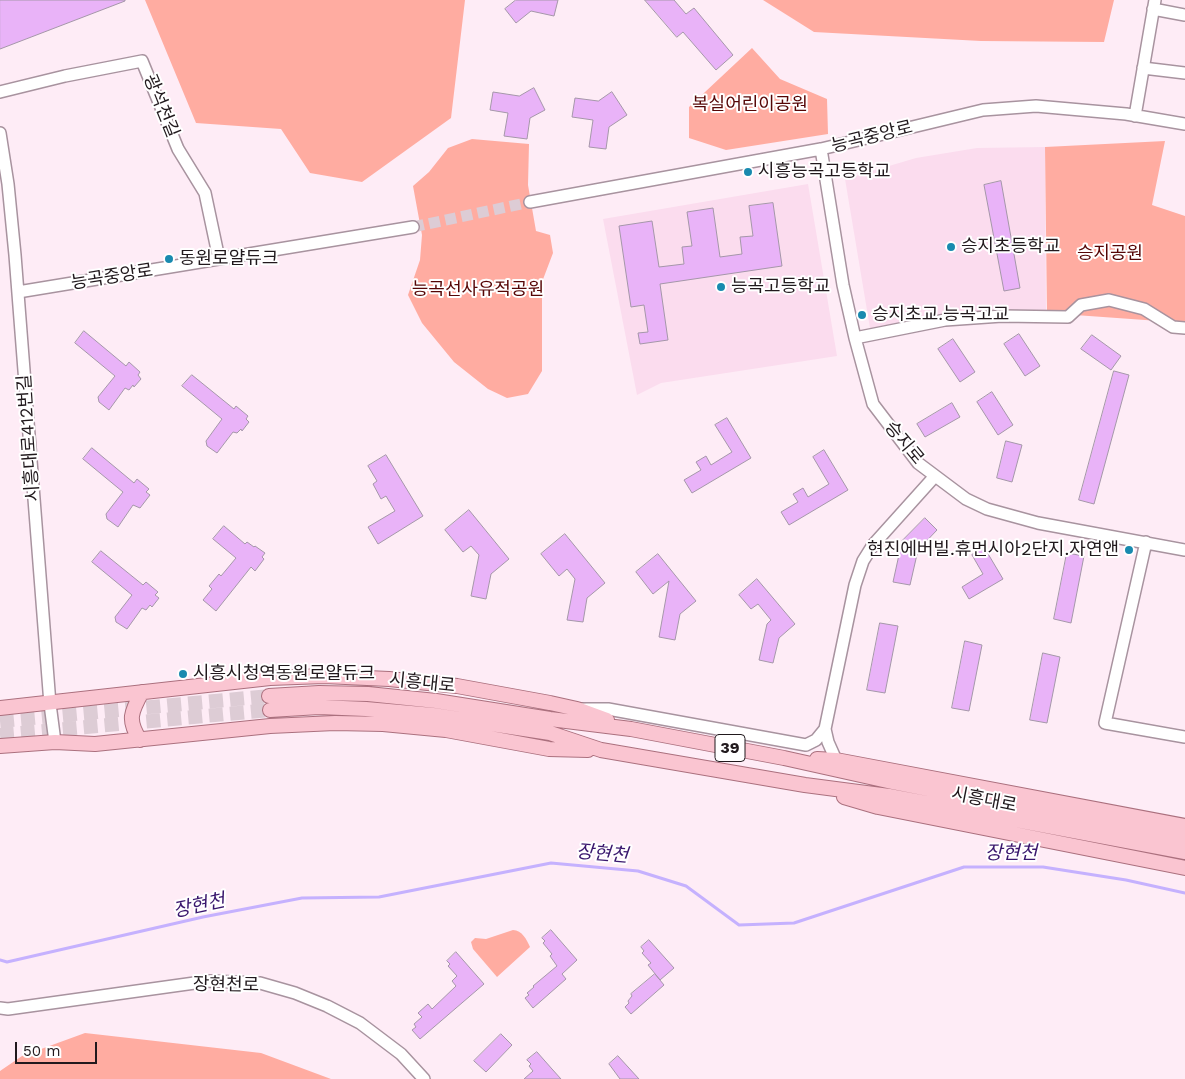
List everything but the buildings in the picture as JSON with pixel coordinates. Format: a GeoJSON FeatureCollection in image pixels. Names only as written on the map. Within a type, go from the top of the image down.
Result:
{"type":"FeatureCollection","features":[{"type":"Feature","properties":{"kind":"main road","name":"시흥대로"},"geometry":{"type":"LineString","coordinates":[[0,708],[50,704],[270,678],[324,676],[389,678],[457,686],[550,702],[577,709],[631,729]]}},
{"type":"Feature","properties":{"kind":"main road"},"geometry":{"type":"LineString","coordinates":[[140,740],[132,728],[131,716],[142,692]]}},
{"type":"Feature","properties":{"kind":"main road","name":"시흥대로"},"geometry":{"type":"LineString","coordinates":[[601,750],[550,733],[434,715],[366,708],[270,703],[319,693],[368,694],[436,701],[550,719],[631,729],[784,758],[911,786],[1185,840]]}},
{"type":"Feature","properties":{"kind":"main road","name":"시흥대로"},"geometry":{"type":"LineString","coordinates":[[0,746],[55,742],[95,744],[270,726],[335,723],[383,724],[446,730],[549,749],[601,750],[805,785],[889,796],[1185,852]]}},
{"type":"Feature","properties":{"kind":"main road","name":"시흥대로"},"geometry":{"type":"LineString","coordinates":[[784,758],[836,760],[1185,826]]}},
{"type":"Feature","properties":{"kind":"main road","name":"시흥대로"},"geometry":{"type":"LineString","coordinates":[[805,785],[878,807],[1185,868]]}},
{"type":"Feature","properties":{"kind":"street"},"geometry":{"type":"LineString","coordinates":[[1135,116],[1154,5],[1185,15]]}},
{"type":"Feature","properties":{"kind":"street","name":"광석천길"},"geometry":{"type":"LineString","coordinates":[[0,92],[65,76],[142,61],[178,149],[205,194],[219,259]]}},
{"type":"Feature","properties":{"kind":"street"},"geometry":{"type":"LineString","coordinates":[[1143,68],[1185,73]]}},
{"type":"Feature","properties":{"kind":"street","name":"능곡중앙로"},"geometry":{"type":"LineString","coordinates":[[530,202],[821,149],[984,110],[1036,106],[1135,116],[1185,124]]}},
{"type":"Feature","properties":{"kind":"street","name":"시흥대로412번길"},"geometry":{"type":"LineString","coordinates":[[0,134],[8,184],[18,292],[50,704],[55,742]]}},
{"type":"Feature","properties":{"kind":"street","name":"승지로"},"geometry":{"type":"LineString","coordinates":[[821,149],[843,285],[872,404],[918,463],[966,499],[986,509],[1038,523],[1185,550]]}},
{"type":"Feature","properties":{"kind":"street","name":"능곡중앙로"},"geometry":{"type":"LineString","coordinates":[[18,292],[413,227]]}},
{"type":"Feature","properties":{"kind":"street"},"geometry":{"type":"LineString","coordinates":[[855,338],[945,320],[1002,316],[1068,317],[1081,305],[1109,300],[1144,309],[1173,327],[1185,328]]}},
{"type":"Feature","properties":{"kind":"street"},"geometry":{"type":"LineString","coordinates":[[836,760],[828,742],[825,729],[856,585],[863,561],[873,545],[935,476]]}},
{"type":"Feature","properties":{"kind":"street"},"geometry":{"type":"LineString","coordinates":[[1146,542],[1105,723],[1185,737]]}},
{"type":"Feature","properties":{"kind":"street"},"geometry":{"type":"LineString","coordinates":[[577,709],[608,709],[806,745],[816,740],[825,729]]}},
{"type":"Feature","properties":{"kind":"street","name":"장현천로"},"geometry":{"type":"LineString","coordinates":[[0,1008],[8,1009],[209,981],[260,983],[295,993],[327,1006],[360,1023],[401,1054],[424,1079]]}},
{"type":"Feature","properties":{"kind":"shaded area","name":"승지초등학교"},"geometry":{"type":"Polygon","coordinates":[[[1045,147],[1046,317],[1002,316],[871,334],[845,179],[916,158],[977,148],[1045,147]]]}},
{"type":"Feature","properties":{"kind":"shaded area","name":"능곡고등학교"},"geometry":{"type":"Polygon","coordinates":[[[808,184],[837,356],[661,383],[637,395],[603,219],[808,184]]]}},
{"type":"Feature","properties":{"kind":"green space"},"geometry":{"type":"Polygon","coordinates":[[[145,0],[465,0],[451,118],[362,182],[310,173],[281,129],[196,123],[145,0]]]}},
{"type":"Feature","properties":{"kind":"green space"},"geometry":{"type":"Polygon","coordinates":[[[763,0],[1114,0],[1104,42],[981,41],[814,32],[763,0]]]}},
{"type":"Feature","properties":{"kind":"green space","name":"복실어린이공원"},"geometry":{"type":"Polygon","coordinates":[[[752,48],[780,79],[827,99],[828,134],[726,150],[689,138],[689,107],[752,48]]]}},
{"type":"Feature","properties":{"kind":"green space","name":"능곡선사유적공원"},"geometry":{"type":"Polygon","coordinates":[[[472,139],[529,144],[528,185],[536,231],[550,235],[553,253],[542,282],[542,371],[528,394],[507,398],[488,389],[454,362],[422,323],[408,295],[420,260],[422,235],[413,186],[429,172],[448,148],[472,139]]]}},
{"type":"Feature","properties":{"kind":"green space","name":"승지공원"},"geometry":{"type":"Polygon","coordinates":[[[1165,141],[1152,205],[1185,216],[1185,327],[1173,322],[1047,313],[1045,147],[1165,141]]]}},
{"type":"Feature","properties":{"kind":"green space"},"geometry":{"type":"Polygon","coordinates":[[[513,930],[522,934],[530,947],[497,977],[473,949],[471,942],[475,938],[486,939],[513,930]]]}},
{"type":"Feature","properties":{"kind":"green space"},"geometry":{"type":"Polygon","coordinates":[[[85,1033],[261,1053],[331,1079],[0,1079],[0,1071],[22,1056],[85,1033]]]}},
{"type":"Feature","properties":{"kind":"waterway","name":"장현천"},"geometry":{"type":"LineString","coordinates":[[0,960],[7,962],[203,917],[302,898],[379,897],[551,863],[638,871],[686,886],[739,925],[794,923],[964,867],[1043,867],[1126,880],[1185,893]]}},
{"type":"Feature","properties":{"kind":"tunnel"},"geometry":{"type":"LineString","coordinates":[[413,227],[530,202]]}},
{"type":"Feature","properties":{"kind":"tunnel"},"geometry":{"type":"LineString","coordinates":[[0,721],[269,696]]}},
{"type":"Feature","properties":{"kind":"tunnel"},"geometry":{"type":"LineString","coordinates":[[0,735],[270,710]]}},
{"type":"Feature","properties":{"kind":"place","name":"시흥능곡고등학교"},"geometry":{"type":"Point","coordinates":[748,172]}},
{"type":"Feature","properties":{"kind":"place","name":"승지초등학교"},"geometry":{"type":"Point","coordinates":[951,247]}},
{"type":"Feature","properties":{"kind":"place","name":"동원로얄듀크"},"geometry":{"type":"Point","coordinates":[169,259]}},
{"type":"Feature","properties":{"kind":"place","name":"능곡고등학교"},"geometry":{"type":"Point","coordinates":[721,287]}},
{"type":"Feature","properties":{"kind":"place","name":"승지초교.능곡고교"},"geometry":{"type":"Point","coordinates":[862,315]}},
{"type":"Feature","properties":{"kind":"place","name":"현진에버빌.휴먼시아2단지.자연앤"},"geometry":{"type":"Point","coordinates":[1129,550]}},
{"type":"Feature","properties":{"kind":"place","name":"시흥시청역동원로얄듀크"},"geometry":{"type":"Point","coordinates":[183,674]}}]}
